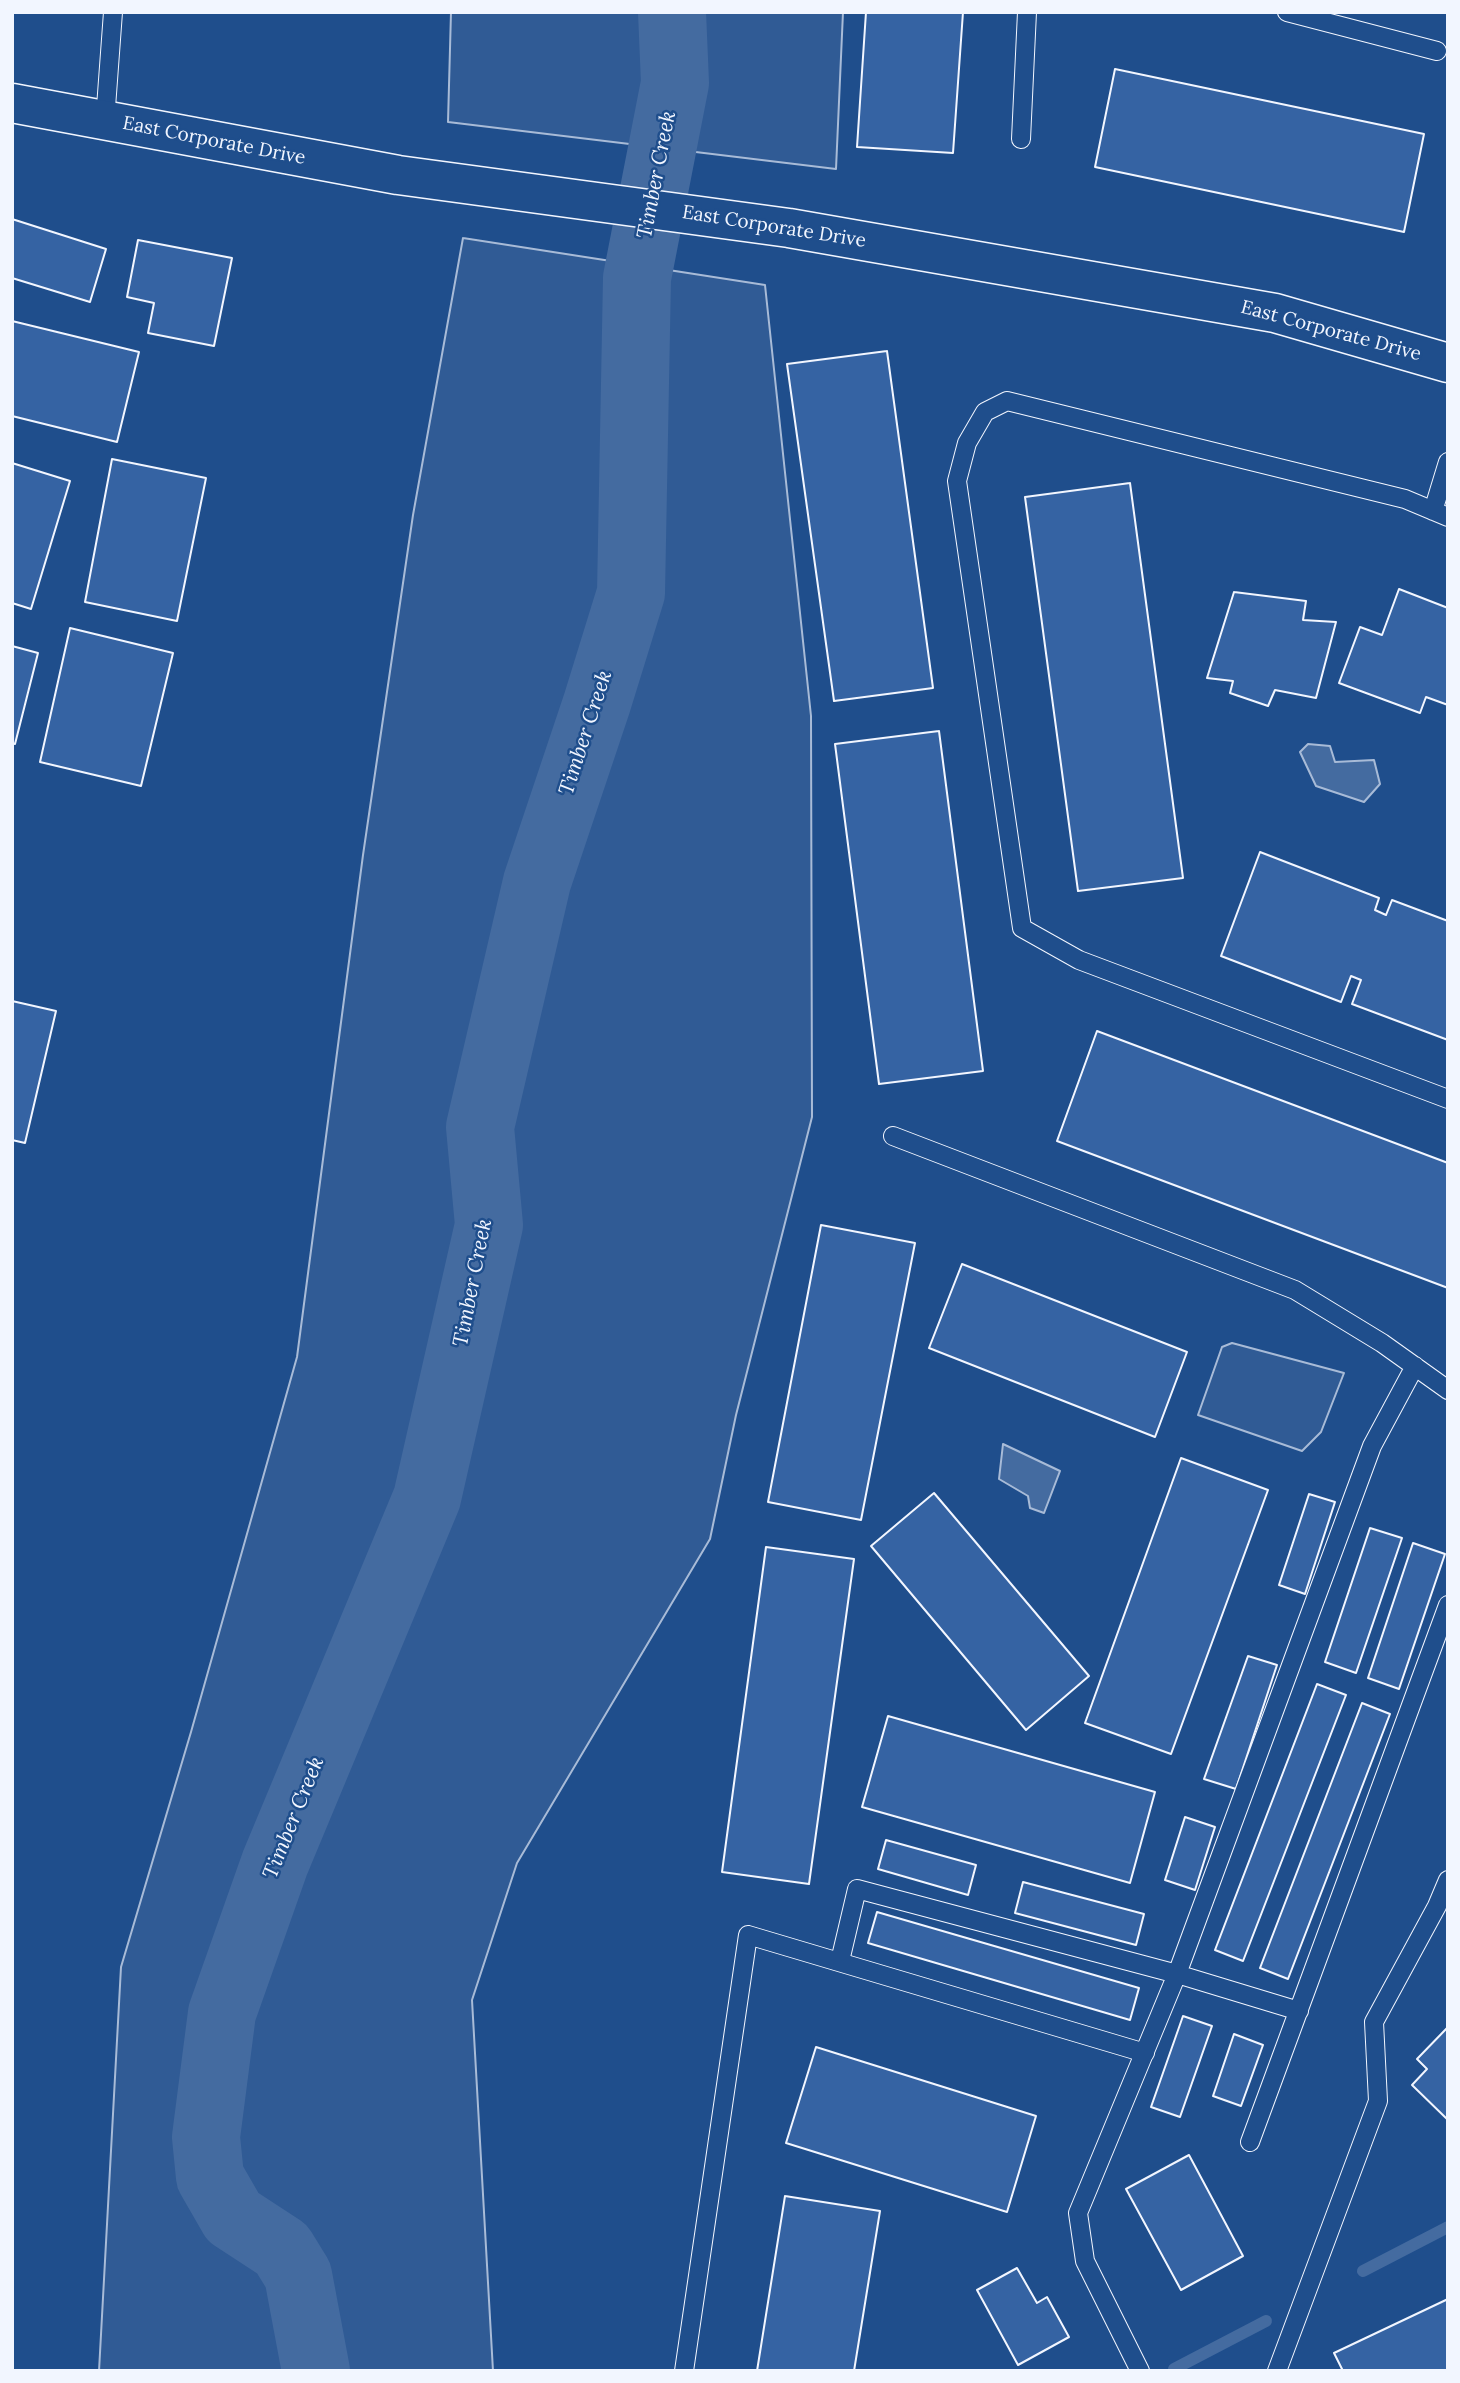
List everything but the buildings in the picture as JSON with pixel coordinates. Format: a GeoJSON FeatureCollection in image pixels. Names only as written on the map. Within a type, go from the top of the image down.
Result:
{"type":"FeatureCollection","features":[{"type":"Feature","properties":{"kind":"main road","name":"East Corporate Drive"},"geometry":{"type":"LineString","coordinates":[[12,103],[398,175],[789,228],[1275,313],[1448,363]]}},
{"type":"Feature","properties":{"kind":"lane"},"geometry":{"type":"LineString","coordinates":[[105,121],[113,12]]}},
{"type":"Feature","properties":{"kind":"lane"},"geometry":{"type":"LineString","coordinates":[[1021,139],[1027,12]]}},
{"type":"Feature","properties":{"kind":"lane"},"geometry":{"type":"LineString","coordinates":[[1287,12],[1437,51]]}},
{"type":"Feature","properties":{"kind":"lane"},"geometry":{"type":"LineString","coordinates":[[1448,462],[1441,514],[1405,499],[1007,401],[985,412],[967,443],[957,481],[1023,928],[1079,960],[1448,1099]]}},
{"type":"Feature","properties":{"kind":"lane"},"geometry":{"type":"LineString","coordinates":[[893,1136],[1295,1290],[1382,1343],[1448,1390]]}},
{"type":"Feature","properties":{"kind":"lane"},"geometry":{"type":"LineString","coordinates":[[1139,2371],[1085,2261],[1078,2213],[1177,1974],[1372,1446],[1415,1366]]}},
{"type":"Feature","properties":{"kind":"lane"},"geometry":{"type":"LineString","coordinates":[[1250,2142],[1448,1605]]}},
{"type":"Feature","properties":{"kind":"lane"},"geometry":{"type":"LineString","coordinates":[[1277,2371],[1378,2101],[1374,2022],[1442,1900],[1448,1880]]}},
{"type":"Feature","properties":{"kind":"lane"},"geometry":{"type":"LineString","coordinates":[[839,1961],[857,1889],[1177,1974],[1299,2011]]}},
{"type":"Feature","properties":{"kind":"lane"},"geometry":{"type":"LineString","coordinates":[[684,2371],[748,1935],[1145,2053]]}},
{"type":"Feature","properties":{"kind":"shaded area"},"geometry":{"type":"Polygon","coordinates":[[[451,12],[843,12],[836,169],[448,122],[451,12]]]}},
{"type":"Feature","properties":{"kind":"shaded area"},"geometry":{"type":"Polygon","coordinates":[[[463,238],[765,285],[811,716],[812,1117],[736,1415],[710,1539],[517,1863],[472,2000],[493,2371],[99,2371],[121,1967],[191,1732],[297,1357],[363,855],[413,515],[463,238]]]}},
{"type":"Feature","properties":{"kind":"shaded area"},"geometry":{"type":"Polygon","coordinates":[[[1308,744],[1330,746],[1335,762],[1374,760],[1380,784],[1364,802],[1316,786],[1300,752],[1308,744]]]}},
{"type":"Feature","properties":{"kind":"shaded area"},"geometry":{"type":"Polygon","coordinates":[[[1232,1343],[1344,1373],[1321,1432],[1302,1451],[1198,1415],[1222,1347],[1232,1343]]]}},
{"type":"Feature","properties":{"kind":"shaded area"},"geometry":{"type":"Polygon","coordinates":[[[1003,1444],[1060,1471],[1044,1513],[1030,1508],[1028,1496],[999,1479],[1003,1444]]]}},
{"type":"Feature","properties":{"kind":"waterway","name":"Timber Creek"},"geometry":{"type":"LineString","coordinates":[[316,2371],[298,2275],[282,2249],[233,2217],[210,2177],[206,2137],[222,2013],[275,1863],[427,1498],[489,1225],[480,1127],[537,882],[631,593],[637,278],[675,83],[672,12]]}},
{"type":"Feature","properties":{"kind":"waterway"},"geometry":{"type":"LineString","coordinates":[[1363,2271],[1448,2227]]}},
{"type":"Feature","properties":{"kind":"waterway"},"geometry":{"type":"LineString","coordinates":[[1174,2369],[1266,2321]]}}]}
